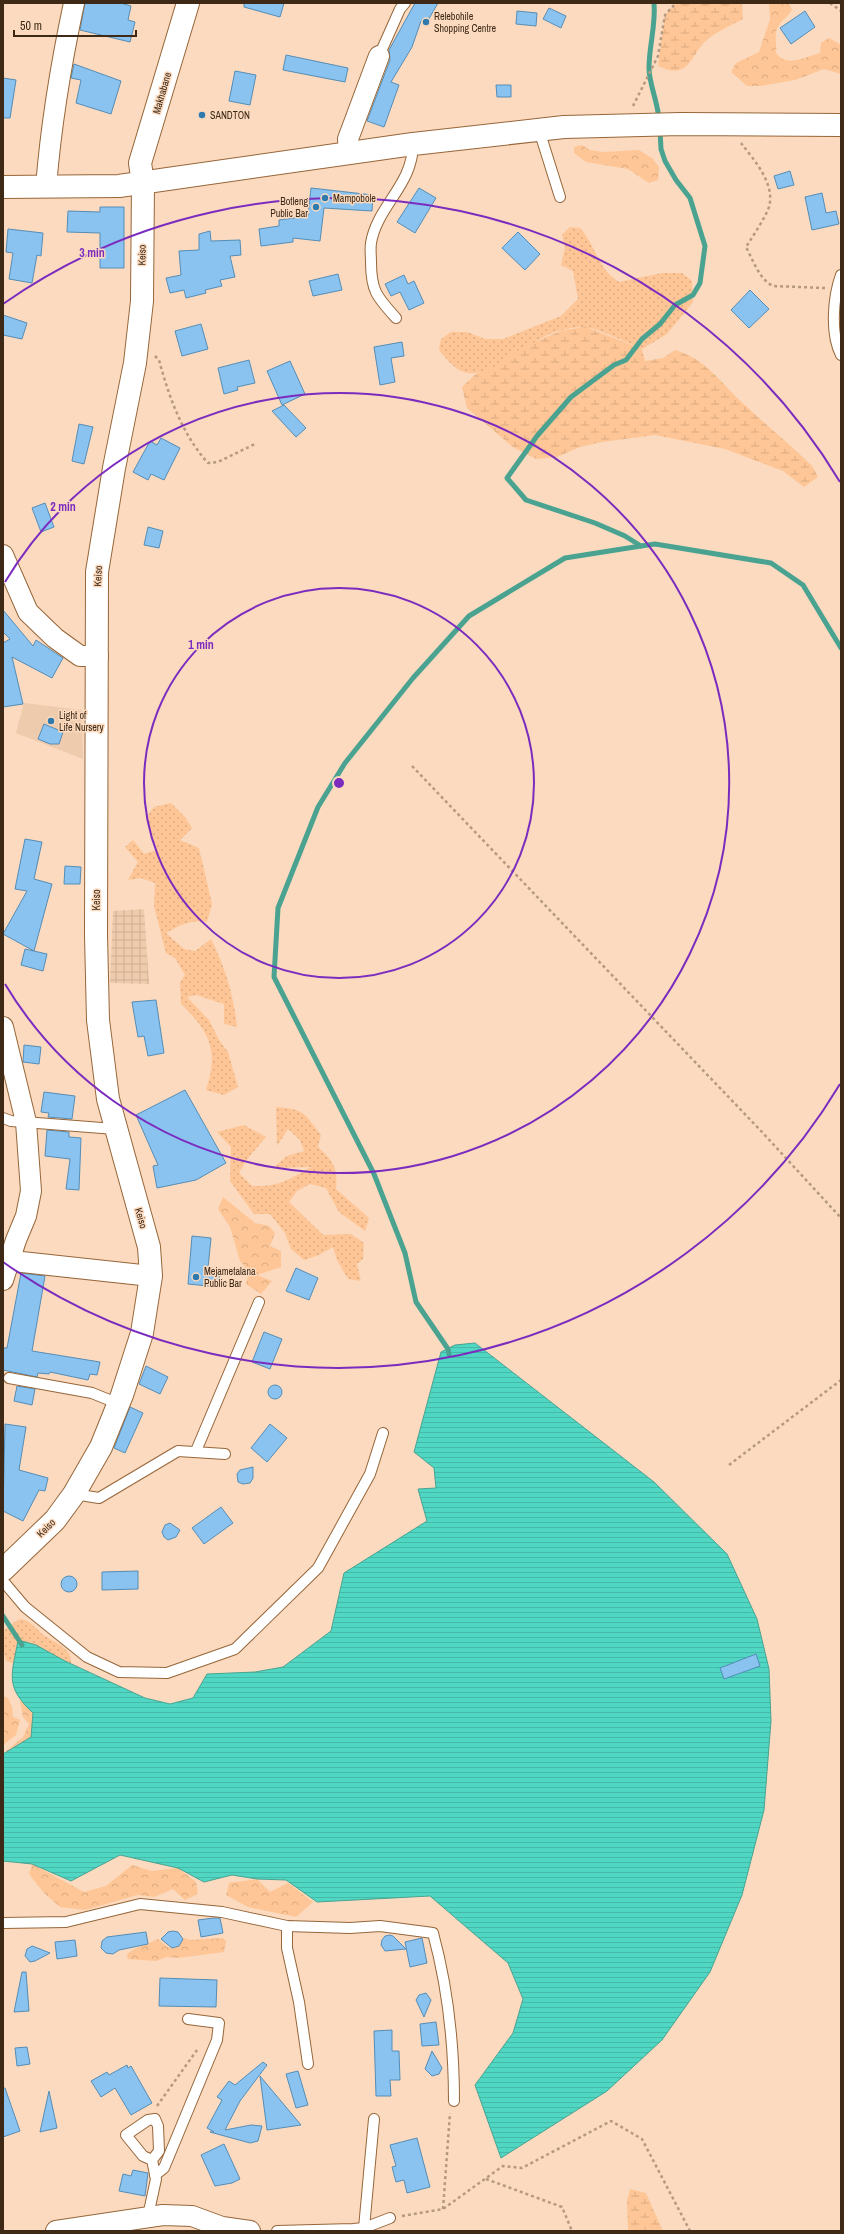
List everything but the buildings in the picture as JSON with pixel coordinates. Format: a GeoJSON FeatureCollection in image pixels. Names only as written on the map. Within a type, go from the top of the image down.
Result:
{"type":"FeatureCollection","features":[{"type":"Feature","properties":{"kind":"street"},"geometry":{"type":"LineString","coordinates":[[46,187],[56,90],[74,3]]}},
{"type":"Feature","properties":{"kind":"street","name":"Makhabane"},"geometry":{"type":"LineString","coordinates":[[143,183],[140,163],[188,3]]}},
{"type":"Feature","properties":{"kind":"street"},"geometry":{"type":"LineString","coordinates":[[349,154],[348,139],[378,56]]}},
{"type":"Feature","properties":{"kind":"street"},"geometry":{"type":"LineString","coordinates":[[3,187],[119,186],[413,144],[564,127],[636,127],[681,124],[841,126]]}},
{"type":"Feature","properties":{"kind":"street","name":"Keiso"},"geometry":{"type":"LineString","coordinates":[[3,1570],[55,1520],[74,1494],[101,1447],[119,1404],[142,1332],[151,1276],[150,1247],[115,1130],[108,1099],[98,1020],[96,935],[98,656],[97,572],[114,468],[136,355],[142,301],[143,183]]}},
{"type":"Feature","properties":{"kind":"street"},"geometry":{"type":"LineString","coordinates":[[3,555],[28,612],[55,638],[80,656],[98,656]]}},
{"type":"Feature","properties":{"kind":"street"},"geometry":{"type":"LineString","coordinates":[[3,1027],[26,1122],[31,1191],[26,1216],[6,1260],[3,1280]]}},
{"type":"Feature","properties":{"kind":"street"},"geometry":{"type":"LineString","coordinates":[[6,1260],[151,1276]]}},
{"type":"Feature","properties":{"kind":"street"},"geometry":{"type":"LineString","coordinates":[[56,2231],[148,2216],[192,2216],[222,2227],[250,2231]]}},
{"type":"Feature","properties":{"kind":"lane"},"geometry":{"type":"LineString","coordinates":[[378,56],[400,9],[405,3]]}},
{"type":"Feature","properties":{"kind":"lane"},"geometry":{"type":"LineString","coordinates":[[539,130],[560,198]]}},
{"type":"Feature","properties":{"kind":"lane"},"geometry":{"type":"LineString","coordinates":[[396,318],[377,297],[371,279],[370,243],[380,218],[407,176],[413,158],[413,144]]}},
{"type":"Feature","properties":{"kind":"lane"},"geometry":{"type":"LineString","coordinates":[[841,275],[836,288],[834,318],[838,350],[841,355]]}},
{"type":"Feature","properties":{"kind":"lane"},"geometry":{"type":"LineString","coordinates":[[3,1118],[10,1121],[115,1130]]}},
{"type":"Feature","properties":{"kind":"lane"},"geometry":{"type":"LineString","coordinates":[[196,1451],[259,1302]]}},
{"type":"Feature","properties":{"kind":"lane"},"geometry":{"type":"LineString","coordinates":[[8,1378],[92,1393],[119,1404]]}},
{"type":"Feature","properties":{"kind":"lane"},"geometry":{"type":"LineString","coordinates":[[3,1581],[25,1607],[87,1658],[119,1672],[167,1673],[234,1649],[318,1568],[370,1474],[383,1433]]}},
{"type":"Feature","properties":{"kind":"lane"},"geometry":{"type":"LineString","coordinates":[[74,1494],[99,1498],[178,1451],[225,1454]]}},
{"type":"Feature","properties":{"kind":"lane"},"geometry":{"type":"LineString","coordinates":[[3,1923],[66,1922],[140,1904],[222,1912],[287,1926],[350,1928],[380,1926],[433,1933],[444,1978],[454,2056],[454,2101]]}},
{"type":"Feature","properties":{"kind":"lane"},"geometry":{"type":"LineString","coordinates":[[287,1926],[287,1948],[299,2002],[308,2064]]}},
{"type":"Feature","properties":{"kind":"lane"},"geometry":{"type":"LineString","coordinates":[[155,2175],[164,2168],[217,2040],[219,2023],[188,2019]]}},
{"type":"Feature","properties":{"kind":"lane"},"geometry":{"type":"LineString","coordinates":[[148,2216],[156,2179],[152,2160],[159,2150],[158,2126],[155,2119],[148,2120],[126,2135],[143,2156],[152,2160]]}},
{"type":"Feature","properties":{"kind":"lane"},"geometry":{"type":"LineString","coordinates":[[364,2228],[374,2119]]}},
{"type":"Feature","properties":{"kind":"lane"},"geometry":{"type":"LineString","coordinates":[[277,2231],[364,2228],[390,2218]]}},
{"type":"Feature","properties":{"kind":"path"},"geometry":{"type":"LineString","coordinates":[[636,127],[628,114],[650,75],[658,56],[665,15],[676,3]]}},
{"type":"Feature","properties":{"kind":"path"},"geometry":{"type":"LineString","coordinates":[[830,3],[841,11]]}},
{"type":"Feature","properties":{"kind":"path"},"geometry":{"type":"LineString","coordinates":[[728,125],[748,152],[769,185],[770,202],[767,213],[746,247],[766,282],[773,286],[836,288]]}},
{"type":"Feature","properties":{"kind":"path"},"geometry":{"type":"LineString","coordinates":[[136,355],[153,354],[158,360],[180,421],[194,447],[208,463],[218,462],[255,444]]}},
{"type":"Feature","properties":{"kind":"path"},"geometry":{"type":"LineString","coordinates":[[412,766],[762,1132],[841,1218]]}},
{"type":"Feature","properties":{"kind":"path"},"geometry":{"type":"LineString","coordinates":[[729,1465],[841,1380]]}},
{"type":"Feature","properties":{"kind":"path"},"geometry":{"type":"LineString","coordinates":[[155,2119],[154,2110],[198,2049]]}},
{"type":"Feature","properties":{"kind":"path"},"geometry":{"type":"LineString","coordinates":[[444,2209],[450,2116],[454,2101]]}},
{"type":"Feature","properties":{"kind":"path"},"geometry":{"type":"LineString","coordinates":[[390,2218],[444,2209],[503,2166],[522,2168],[610,2121],[642,2139],[690,2231]]}},
{"type":"Feature","properties":{"kind":"path"},"geometry":{"type":"LineString","coordinates":[[486,2179],[562,2207],[572,2231]]}},
{"type":"Feature","properties":{"kind":"shaded area","name":"Light of Life Nursery"},"geometry":{"type":"Polygon","coordinates":[[[24,703],[82,710],[83,759],[16,733],[24,703]]]}},
{"type":"Feature","properties":{"kind":"shaded area"},"geometry":{"type":"Polygon","coordinates":[[[144,909],[149,984],[110,983],[113,911],[144,909]]]}},
{"type":"Feature","properties":{"kind":"green space"},"geometry":{"type":"Polygon","coordinates":[[[676,3],[742,3],[743,19],[708,39],[689,64],[684,68],[669,70],[658,66],[665,15],[676,3]]]}},
{"type":"Feature","properties":{"kind":"green space"},"geometry":{"type":"Polygon","coordinates":[[[769,3],[789,3],[792,10],[776,30],[776,53],[780,57],[791,61],[820,53],[821,43],[829,38],[841,45],[841,74],[824,69],[795,80],[761,86],[747,86],[731,72],[736,63],[759,52],[770,19],[769,3]]]}},
{"type":"Feature","properties":{"kind":"green space"},"geometry":{"type":"Polygon","coordinates":[[[582,145],[590,150],[604,152],[639,150],[653,159],[659,167],[658,180],[649,183],[628,169],[586,162],[574,153],[574,147],[582,145]]]}},
{"type":"Feature","properties":{"kind":"green space"},"geometry":{"type":"Polygon","coordinates":[[[570,227],[580,228],[590,242],[601,264],[612,277],[619,282],[662,273],[682,273],[692,281],[693,302],[667,334],[642,349],[596,330],[579,327],[562,330],[545,336],[504,363],[483,372],[473,373],[460,371],[447,360],[439,350],[441,339],[451,332],[467,332],[485,339],[503,339],[561,316],[578,299],[573,271],[561,265],[565,247],[562,235],[570,227]]]}},
{"type":"Feature","properties":{"kind":"green space"},"geometry":{"type":"Polygon","coordinates":[[[586,327],[642,349],[645,361],[663,358],[675,350],[696,360],[714,374],[754,414],[804,458],[812,466],[818,477],[804,487],[783,471],[725,449],[655,435],[602,442],[580,447],[557,457],[536,459],[513,447],[467,408],[462,387],[476,374],[492,368],[523,347],[563,330],[586,327]]]}},
{"type":"Feature","properties":{"kind":"green space"},"geometry":{"type":"Polygon","coordinates":[[[171,803],[185,817],[192,828],[180,840],[199,848],[212,904],[207,922],[196,921],[186,923],[166,933],[184,949],[195,951],[211,939],[225,971],[234,1004],[237,1027],[224,1024],[224,1004],[196,995],[187,997],[209,1020],[219,1040],[228,1052],[238,1087],[224,1095],[206,1090],[212,1064],[209,1043],[199,1024],[181,1004],[180,982],[185,975],[175,958],[166,953],[154,906],[155,883],[141,878],[128,880],[138,862],[125,847],[133,840],[144,854],[157,850],[146,817],[154,807],[171,803]]]}},
{"type":"Feature","properties":{"kind":"green space"},"geometry":{"type":"Polygon","coordinates":[[[276,1107],[293,1109],[307,1117],[321,1135],[318,1147],[333,1165],[336,1175],[336,1189],[369,1218],[365,1231],[339,1212],[326,1188],[310,1184],[297,1191],[289,1202],[323,1235],[351,1234],[364,1243],[363,1259],[357,1264],[361,1281],[348,1279],[337,1260],[333,1247],[319,1255],[304,1260],[291,1249],[285,1233],[270,1214],[254,1214],[230,1181],[231,1147],[217,1132],[244,1125],[266,1137],[248,1158],[239,1173],[252,1186],[277,1184],[290,1179],[311,1167],[273,1168],[287,1156],[304,1151],[300,1140],[288,1129],[277,1146],[276,1107]]]}},
{"type":"Feature","properties":{"kind":"green space"},"geometry":{"type":"Polygon","coordinates":[[[223,1197],[255,1223],[269,1226],[275,1233],[270,1246],[281,1251],[281,1267],[257,1275],[272,1281],[261,1294],[246,1284],[249,1272],[240,1261],[230,1227],[218,1209],[223,1197]]]}},
{"type":"Feature","properties":{"kind":"green space"},"geometry":{"type":"Polygon","coordinates":[[[20,1619],[25,1620],[45,1636],[67,1650],[71,1659],[71,1664],[65,1661],[18,1665],[6,1661],[3,1648],[3,1631],[20,1619]]]}},
{"type":"Feature","properties":{"kind":"green space"},"geometry":{"type":"Polygon","coordinates":[[[3,1696],[8,1698],[12,1707],[13,1717],[20,1720],[16,1735],[3,1745],[3,1696]]]}},
{"type":"Feature","properties":{"kind":"green space"},"geometry":{"type":"Polygon","coordinates":[[[30,1697],[44,1735],[4,1753],[23,1737],[29,1724],[23,1717],[20,1701],[30,1697]]]}},
{"type":"Feature","properties":{"kind":"green space"},"geometry":{"type":"Polygon","coordinates":[[[32,1864],[84,1892],[106,1886],[132,1865],[152,1871],[178,1868],[196,1882],[198,1894],[185,1900],[173,1889],[154,1897],[138,1895],[85,1910],[60,1907],[43,1892],[29,1874],[32,1864]]]}},
{"type":"Feature","properties":{"kind":"green space"},"geometry":{"type":"Polygon","coordinates":[[[257,1879],[270,1892],[288,1883],[313,1902],[296,1917],[248,1907],[226,1895],[229,1883],[257,1879]]]}},
{"type":"Feature","properties":{"kind":"green space"},"geometry":{"type":"Polygon","coordinates":[[[185,1938],[190,1940],[223,1938],[226,1941],[224,1952],[178,1958],[167,1957],[156,1961],[128,1959],[127,1954],[131,1951],[158,1939],[168,1947],[175,1948],[181,1939],[185,1938]]]}},
{"type":"Feature","properties":{"kind":"green space"},"geometry":{"type":"Polygon","coordinates":[[[630,2189],[646,2193],[663,2231],[628,2231],[627,2201],[630,2189]]]}},
{"type":"Feature","properties":{"kind":"water"},"geometry":{"type":"Polygon","coordinates":[[[475,1343],[654,1482],[727,1554],[757,1619],[769,1669],[771,1721],[764,1810],[742,1895],[710,1972],[662,2040],[607,2091],[501,2158],[475,2085],[513,2033],[523,1999],[508,1963],[430,1896],[317,1902],[286,1880],[257,1879],[232,1875],[204,1882],[178,1868],[120,1855],[71,1881],[32,1864],[3,1861],[3,1754],[31,1737],[33,1713],[18,1695],[12,1680],[12,1671],[18,1640],[36,1645],[65,1661],[145,1698],[170,1704],[193,1698],[207,1674],[255,1672],[283,1667],[331,1631],[344,1573],[427,1521],[418,1489],[436,1488],[434,1468],[414,1452],[441,1352],[455,1345],[475,1343]]]}},
{"type":"Feature","properties":{"kind":"waterway"},"geometry":{"type":"LineString","coordinates":[[654,3],[649,74],[659,120]]}},
{"type":"Feature","properties":{"kind":"waterway"},"geometry":{"type":"LineString","coordinates":[[660,130],[661,149],[665,161],[676,180],[690,198],[705,246],[700,283],[693,295],[675,305],[660,324],[642,339],[626,360],[614,365],[571,397],[537,436],[507,478],[526,500],[595,523],[625,536],[641,546],[655,544],[771,563],[803,585],[841,648]]}},
{"type":"Feature","properties":{"kind":"waterway"},"geometry":{"type":"LineString","coordinates":[[449,1354],[448,1349],[416,1302],[405,1253],[374,1174],[274,977],[278,908],[318,807],[345,763],[413,678],[469,616],[565,558],[641,546]]}},
{"type":"Feature","properties":{"kind":"waterway"},"geometry":{"type":"LineString","coordinates":[[3,1616],[22,1645]]}},
{"type":"Feature","properties":{"kind":"place","name":"Relebohile Shopping Centre"},"geometry":{"type":"Point","coordinates":[426,22]}},
{"type":"Feature","properties":{"kind":"place","name":"SANDTON"},"geometry":{"type":"Point","coordinates":[202,115]}},
{"type":"Feature","properties":{"kind":"place","name":"Mampobole"},"geometry":{"type":"Point","coordinates":[325,198]}},
{"type":"Feature","properties":{"kind":"place","name":"Botleng Public Bar"},"geometry":{"type":"Point","coordinates":[316,207]}},
{"type":"Feature","properties":{"kind":"place","name":"Light of Life Nursery"},"geometry":{"type":"Point","coordinates":[51,721]}},
{"type":"Feature","properties":{"kind":"place","name":"Mejametalana Public Bar"},"geometry":{"type":"Point","coordinates":[196,1277]}}]}
